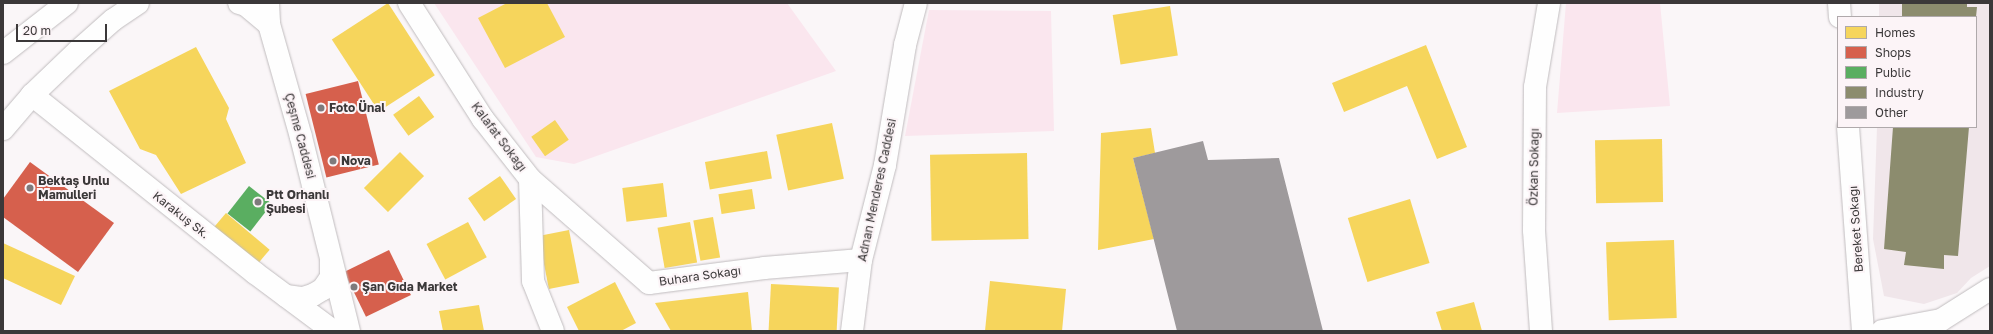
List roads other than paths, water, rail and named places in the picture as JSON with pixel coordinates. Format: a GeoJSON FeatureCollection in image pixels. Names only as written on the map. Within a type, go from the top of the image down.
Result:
{"type":"FeatureCollection","features":[{"type":"Feature","properties":{"kind":"street"},"geometry":{"type":"LineString","coordinates":[[3,53],[67,3]]}},
{"type":"Feature","properties":{"kind":"street"},"geometry":{"type":"LineString","coordinates":[[3,128],[32,95],[113,20],[138,3]]}},
{"type":"Feature","properties":{"kind":"street","name":"Çeşme Caddesi"},"geometry":{"type":"LineString","coordinates":[[240,3],[268,14],[302,137],[349,331]]}},
{"type":"Feature","properties":{"kind":"street","name":"Kalafat Sokağı"},"geometry":{"type":"LineString","coordinates":[[409,3],[483,119],[530,179],[533,281],[553,331]]}},
{"type":"Feature","properties":{"kind":"street","name":"Adnan Menderes Caddesi"},"geometry":{"type":"LineString","coordinates":[[852,331],[861,260],[885,165],[905,46],[916,3]]}},
{"type":"Feature","properties":{"kind":"street","name":"Özkan Sokağı"},"geometry":{"type":"LineString","coordinates":[[1541,331],[1534,230],[1535,88],[1549,3]]}},
{"type":"Feature","properties":{"kind":"street"},"geometry":{"type":"LineString","coordinates":[[1839,3],[1840,16]]}},
{"type":"Feature","properties":{"kind":"street","name":"Karakuş Sk."},"geometry":{"type":"LineString","coordinates":[[32,95],[286,296],[333,331]]}},
{"type":"Feature","properties":{"kind":"street","name":"Bereket Sokağı"},"geometry":{"type":"LineString","coordinates":[[1848,128],[1864,331]]}},
{"type":"Feature","properties":{"kind":"street","name":"Buhara Sokağı"},"geometry":{"type":"LineString","coordinates":[[530,179],[649,283],[764,268],[861,260]]}},
{"type":"Feature","properties":{"kind":"street"},"geometry":{"type":"LineString","coordinates":[[286,296],[303,298],[313,295],[323,289],[331,277],[331,258]]}},
{"type":"Feature","properties":{"kind":"street"},"geometry":{"type":"LineString","coordinates":[[1882,331],[1941,320],[1990,289]]}},
{"type":"Feature","properties":{"kind":"place","name":"Foto Ünal"},"geometry":{"type":"Point","coordinates":[321,108]}},
{"type":"Feature","properties":{"kind":"place","name":"Nova"},"geometry":{"type":"Point","coordinates":[333,161]}},
{"type":"Feature","properties":{"kind":"place","name":"Bektaş Unlu Mamulleri"},"geometry":{"type":"Point","coordinates":[30,188]}},
{"type":"Feature","properties":{"kind":"place","name":"Ptt Orhanlı Şubesi"},"geometry":{"type":"Point","coordinates":[258,202]}},
{"type":"Feature","properties":{"kind":"place","name":"Şan Gıda Market"},"geometry":{"type":"Point","coordinates":[354,287]}}]}
